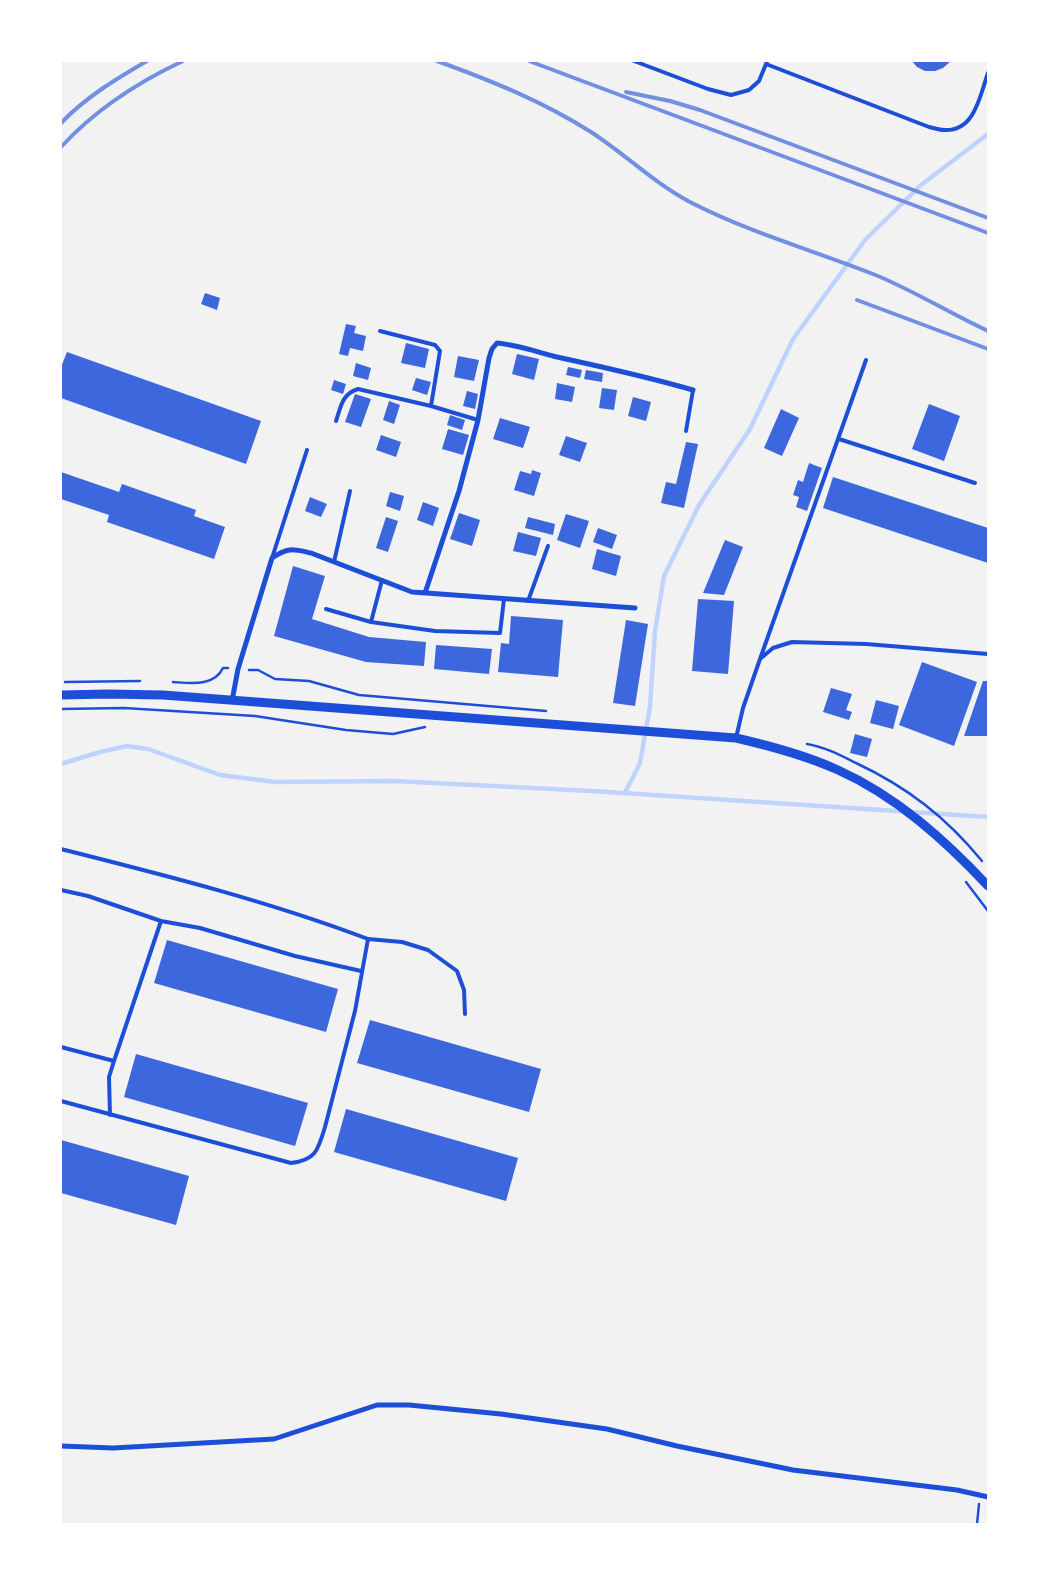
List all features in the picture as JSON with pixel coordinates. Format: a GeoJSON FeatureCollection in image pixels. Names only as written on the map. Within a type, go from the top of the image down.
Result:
{"type":"FeatureCollection","features":[{"type":"Feature","properties":{"kind":"street"},"geometry":{"type":"LineString","coordinates":[[425,594],[459,491],[478,420],[489,358],[492,349],[497,343],[512,344],[548,355],[650,377],[693,390]]}},
{"type":"Feature","properties":{"kind":"street"},"geometry":{"type":"LineString","coordinates":[[232,702],[238,669],[272,558],[284,549],[296,549],[412,592],[635,608]]}},
{"type":"Feature","properties":{"kind":"street"},"geometry":{"type":"LineString","coordinates":[[61,696],[108,694],[164,696],[736,738],[806,757],[839,770],[884,796],[936,834],[988,886]]}},
{"type":"Feature","properties":{"kind":"street"},"geometry":{"type":"LineString","coordinates":[[61,1446],[113,1448],[274,1439],[377,1405],[409,1405],[500,1414],[607,1429],[793,1470],[957,1490],[988,1497]]}},
{"type":"Feature","properties":{"kind":"lane"},"geometry":{"type":"LineString","coordinates":[[634,61],[708,89],[731,95],[749,90],[759,81],[766,63],[929,127],[945,130],[958,128],[968,122],[988,73]]}},
{"type":"Feature","properties":{"kind":"lane"},"geometry":{"type":"LineString","coordinates":[[380,331],[435,345],[440,351],[431,406]]}},
{"type":"Feature","properties":{"kind":"lane"},"geometry":{"type":"LineString","coordinates":[[736,738],[743,708],[866,360]]}},
{"type":"Feature","properties":{"kind":"lane"},"geometry":{"type":"LineString","coordinates":[[336,421],[343,400],[350,391],[358,389],[431,406],[478,420]]}},
{"type":"Feature","properties":{"kind":"lane"},"geometry":{"type":"LineString","coordinates":[[686,431],[693,390]]}},
{"type":"Feature","properties":{"kind":"lane"},"geometry":{"type":"LineString","coordinates":[[839,438],[975,483]]}},
{"type":"Feature","properties":{"kind":"lane"},"geometry":{"type":"LineString","coordinates":[[272,558],[307,450]]}},
{"type":"Feature","properties":{"kind":"lane"},"geometry":{"type":"LineString","coordinates":[[334,562],[350,491]]}},
{"type":"Feature","properties":{"kind":"lane"},"geometry":{"type":"LineString","coordinates":[[528,601],[548,546]]}},
{"type":"Feature","properties":{"kind":"lane"},"geometry":{"type":"LineString","coordinates":[[371,622],[382,580]]}},
{"type":"Feature","properties":{"kind":"lane"},"geometry":{"type":"LineString","coordinates":[[326,609],[371,622],[435,631],[500,633],[504,599]]}},
{"type":"Feature","properties":{"kind":"lane"},"geometry":{"type":"LineString","coordinates":[[760,659],[772,648],[792,642],[866,644],[988,654]]}},
{"type":"Feature","properties":{"kind":"lane"},"geometry":{"type":"LineString","coordinates":[[61,849],[216,889],[368,939],[402,942],[428,950],[457,971],[464,990],[465,1014]]}},
{"type":"Feature","properties":{"kind":"lane"},"geometry":{"type":"LineString","coordinates":[[61,890],[88,896],[161,921],[200,928],[295,956],[361,971]]}},
{"type":"Feature","properties":{"kind":"lane"},"geometry":{"type":"LineString","coordinates":[[110,1115],[109,1077],[161,921]]}},
{"type":"Feature","properties":{"kind":"lane"},"geometry":{"type":"LineString","coordinates":[[61,1101],[291,1163],[306,1161],[315,1153],[319,1146],[355,1011],[368,939]]}},
{"type":"Feature","properties":{"kind":"lane"},"geometry":{"type":"LineString","coordinates":[[61,1047],[114,1061]]}},
{"type":"Feature","properties":{"kind":"path"},"geometry":{"type":"LineString","coordinates":[[173,682],[199,683],[212,680],[220,675],[223,668],[258,670],[275,679],[309,681],[359,694],[550,711]]}},
{"type":"Feature","properties":{"kind":"path"},"geometry":{"type":"LineString","coordinates":[[61,682],[146,682]]}},
{"type":"Feature","properties":{"kind":"path"},"geometry":{"type":"LineString","coordinates":[[61,709],[124,708],[255,716],[346,730],[393,734],[429,726]]}},
{"type":"Feature","properties":{"kind":"path"},"geometry":{"type":"LineString","coordinates":[[918,798],[961,835],[982,861]]}},
{"type":"Feature","properties":{"kind":"path"},"geometry":{"type":"LineString","coordinates":[[962,877],[988,911]]}},
{"type":"Feature","properties":{"kind":"path"},"geometry":{"type":"LineString","coordinates":[[978,1524],[980,1495]]}},
{"type":"Feature","properties":{"kind":"building"},"geometry":{"type":"Polygon","coordinates":[[[912,61],[951,61],[943,68],[935,71],[925,71],[917,67],[912,61]]]}},
{"type":"Feature","properties":{"kind":"building"},"geometry":{"type":"Polygon","coordinates":[[[205,293],[220,298],[217,310],[201,304],[205,293]]]}},
{"type":"Feature","properties":{"kind":"building"},"geometry":{"type":"Polygon","coordinates":[[[346,324],[356,326],[354,333],[366,336],[363,351],[350,348],[348,356],[339,354],[346,324]]]}},
{"type":"Feature","properties":{"kind":"building"},"geometry":{"type":"Polygon","coordinates":[[[406,343],[429,349],[425,368],[401,363],[406,343]]]}},
{"type":"Feature","properties":{"kind":"building"},"geometry":{"type":"Polygon","coordinates":[[[67,352],[261,421],[246,464],[61,398],[61,367],[67,352]]]}},
{"type":"Feature","properties":{"kind":"building"},"geometry":{"type":"Polygon","coordinates":[[[517,354],[539,359],[534,380],[512,374],[517,354]]]}},
{"type":"Feature","properties":{"kind":"building"},"geometry":{"type":"Polygon","coordinates":[[[458,356],[479,360],[474,381],[454,377],[458,356]]]}},
{"type":"Feature","properties":{"kind":"building"},"geometry":{"type":"Polygon","coordinates":[[[356,363],[371,368],[368,380],[353,376],[356,363]]]}},
{"type":"Feature","properties":{"kind":"building"},"geometry":{"type":"Polygon","coordinates":[[[568,367],[582,370],[580,378],[566,375],[568,367]]]}},
{"type":"Feature","properties":{"kind":"building"},"geometry":{"type":"Polygon","coordinates":[[[586,370],[603,373],[602,382],[584,379],[586,370]]]}},
{"type":"Feature","properties":{"kind":"building"},"geometry":{"type":"Polygon","coordinates":[[[416,378],[431,382],[427,395],[412,390],[416,378]]]}},
{"type":"Feature","properties":{"kind":"building"},"geometry":{"type":"Polygon","coordinates":[[[334,380],[346,384],[343,394],[331,390],[334,380]]]}},
{"type":"Feature","properties":{"kind":"building"},"geometry":{"type":"Polygon","coordinates":[[[557,383],[575,387],[572,402],[555,399],[557,383]]]}},
{"type":"Feature","properties":{"kind":"building"},"geometry":{"type":"Polygon","coordinates":[[[602,388],[617,390],[614,410],[599,408],[602,388]]]}},
{"type":"Feature","properties":{"kind":"building"},"geometry":{"type":"Polygon","coordinates":[[[467,391],[478,394],[475,409],[463,406],[467,391]]]}},
{"type":"Feature","properties":{"kind":"building"},"geometry":{"type":"Polygon","coordinates":[[[355,394],[371,399],[361,427],[345,422],[355,394]]]}},
{"type":"Feature","properties":{"kind":"building"},"geometry":{"type":"Polygon","coordinates":[[[633,397],[651,402],[646,421],[628,416],[633,397]]]}},
{"type":"Feature","properties":{"kind":"building"},"geometry":{"type":"Polygon","coordinates":[[[389,401],[400,405],[394,424],[383,420],[389,401]]]}},
{"type":"Feature","properties":{"kind":"building"},"geometry":{"type":"Polygon","coordinates":[[[929,404],[960,416],[944,461],[912,449],[929,404]]]}},
{"type":"Feature","properties":{"kind":"building"},"geometry":{"type":"Polygon","coordinates":[[[781,409],[799,418],[782,456],[764,448],[781,409]]]}},
{"type":"Feature","properties":{"kind":"building"},"geometry":{"type":"Polygon","coordinates":[[[450,415],[465,420],[462,430],[447,425],[450,415]]]}},
{"type":"Feature","properties":{"kind":"building"},"geometry":{"type":"Polygon","coordinates":[[[500,418],[530,427],[523,448],[493,439],[500,418]]]}},
{"type":"Feature","properties":{"kind":"building"},"geometry":{"type":"Polygon","coordinates":[[[448,429],[469,435],[463,455],[442,449],[448,429]]]}},
{"type":"Feature","properties":{"kind":"building"},"geometry":{"type":"Polygon","coordinates":[[[381,435],[401,442],[396,457],[376,450],[381,435]]]}},
{"type":"Feature","properties":{"kind":"building"},"geometry":{"type":"Polygon","coordinates":[[[566,436],[587,443],[580,462],[559,455],[566,436]]]}},
{"type":"Feature","properties":{"kind":"building"},"geometry":{"type":"Polygon","coordinates":[[[686,442],[698,444],[684,508],[661,503],[666,482],[676,484],[686,442]]]}},
{"type":"Feature","properties":{"kind":"building"},"geometry":{"type":"Polygon","coordinates":[[[809,463],[822,468],[807,511],[796,507],[799,497],[793,495],[798,480],[803,482],[809,463]]]}},
{"type":"Feature","properties":{"kind":"building"},"geometry":{"type":"Polygon","coordinates":[[[532,470],[541,473],[534,496],[514,490],[520,471],[531,474],[532,470]]]}},
{"type":"Feature","properties":{"kind":"building"},"geometry":{"type":"Polygon","coordinates":[[[61,472],[119,492],[122,484],[196,510],[194,516],[225,527],[214,559],[107,522],[109,515],[61,499],[61,472]]]}},
{"type":"Feature","properties":{"kind":"building"},"geometry":{"type":"Polygon","coordinates":[[[833,477],[988,528],[988,563],[823,508],[833,477]]]}},
{"type":"Feature","properties":{"kind":"building"},"geometry":{"type":"Polygon","coordinates":[[[390,492],[404,496],[400,511],[386,506],[390,492]]]}},
{"type":"Feature","properties":{"kind":"building"},"geometry":{"type":"Polygon","coordinates":[[[310,497],[327,504],[321,517],[305,511],[310,497]]]}},
{"type":"Feature","properties":{"kind":"building"},"geometry":{"type":"Polygon","coordinates":[[[423,502],[439,508],[433,526],[417,520],[423,502]]]}},
{"type":"Feature","properties":{"kind":"building"},"geometry":{"type":"Polygon","coordinates":[[[459,513],[480,520],[472,546],[450,539],[459,513]]]}},
{"type":"Feature","properties":{"kind":"building"},"geometry":{"type":"Polygon","coordinates":[[[566,514],[589,521],[580,548],[557,540],[566,514]]]}},
{"type":"Feature","properties":{"kind":"building"},"geometry":{"type":"Polygon","coordinates":[[[386,517],[398,521],[388,552],[376,548],[386,517]]]}},
{"type":"Feature","properties":{"kind":"building"},"geometry":{"type":"Polygon","coordinates":[[[528,517],[555,524],[553,535],[525,528],[528,517]]]}},
{"type":"Feature","properties":{"kind":"building"},"geometry":{"type":"Polygon","coordinates":[[[598,528],[617,535],[612,549],[593,542],[598,528]]]}},
{"type":"Feature","properties":{"kind":"building"},"geometry":{"type":"Polygon","coordinates":[[[518,532],[541,538],[536,556],[513,551],[518,532]]]}},
{"type":"Feature","properties":{"kind":"building"},"geometry":{"type":"Polygon","coordinates":[[[725,540],[743,547],[724,595],[703,593],[725,540]]]}},
{"type":"Feature","properties":{"kind":"building"},"geometry":{"type":"Polygon","coordinates":[[[597,549],[621,556],[616,576],[592,569],[597,549]]]}},
{"type":"Feature","properties":{"kind":"building"},"geometry":{"type":"Polygon","coordinates":[[[293,566],[325,576],[312,619],[369,637],[426,642],[424,666],[366,662],[274,636],[293,566]]]}},
{"type":"Feature","properties":{"kind":"building"},"geometry":{"type":"Polygon","coordinates":[[[698,599],[734,601],[728,674],[692,671],[698,599]]]}},
{"type":"Feature","properties":{"kind":"building"},"geometry":{"type":"Polygon","coordinates":[[[511,616],[563,620],[558,677],[498,672],[501,643],[509,644],[511,616]]]}},
{"type":"Feature","properties":{"kind":"building"},"geometry":{"type":"Polygon","coordinates":[[[626,620],[648,624],[635,706],[613,703],[626,620]]]}},
{"type":"Feature","properties":{"kind":"building"},"geometry":{"type":"Polygon","coordinates":[[[436,645],[492,649],[489,674],[434,669],[436,645]]]}},
{"type":"Feature","properties":{"kind":"building"},"geometry":{"type":"Polygon","coordinates":[[[922,662],[977,682],[954,746],[899,725],[922,662]]]}},
{"type":"Feature","properties":{"kind":"building"},"geometry":{"type":"Polygon","coordinates":[[[983,681],[988,681],[988,736],[964,736],[983,681]]]}},
{"type":"Feature","properties":{"kind":"building"},"geometry":{"type":"Polygon","coordinates":[[[831,688],[852,694],[846,710],[852,712],[849,720],[823,712],[831,688]]]}},
{"type":"Feature","properties":{"kind":"building"},"geometry":{"type":"Polygon","coordinates":[[[876,700],[899,706],[893,729],[870,723],[876,700]]]}},
{"type":"Feature","properties":{"kind":"building"},"geometry":{"type":"Polygon","coordinates":[[[855,734],[872,739],[867,757],[850,753],[855,734]]]}},
{"type":"Feature","properties":{"kind":"building"},"geometry":{"type":"Polygon","coordinates":[[[167,940],[338,989],[326,1032],[154,983],[167,940]]]}},
{"type":"Feature","properties":{"kind":"building"},"geometry":{"type":"Polygon","coordinates":[[[370,1020],[541,1069],[529,1112],[357,1063],[370,1020]]]}},
{"type":"Feature","properties":{"kind":"building"},"geometry":{"type":"Polygon","coordinates":[[[136,1054],[308,1103],[295,1146],[124,1097],[136,1054]]]}},
{"type":"Feature","properties":{"kind":"building"},"geometry":{"type":"Polygon","coordinates":[[[346,1109],[518,1158],[506,1201],[334,1152],[346,1109]]]}},
{"type":"Feature","properties":{"kind":"building"},"geometry":{"type":"Polygon","coordinates":[[[61,1140],[189,1176],[176,1225],[61,1193],[61,1140]]]}},
{"type":"Feature","properties":{"kind":"waterway"},"geometry":{"type":"LineString","coordinates":[[625,793],[640,763],[650,707],[655,631],[664,576],[699,505],[750,429],[793,339],[865,240],[921,185],[988,134]]}},
{"type":"Feature","properties":{"kind":"waterway"},"geometry":{"type":"LineString","coordinates":[[61,764],[127,746],[148,749],[220,775],[275,782],[394,781],[592,791],[988,817]]}},
{"type":"Feature","properties":{"kind":"railway"},"geometry":{"type":"LineString","coordinates":[[61,123],[91,97],[147,61]]}},
{"type":"Feature","properties":{"kind":"railway"},"geometry":{"type":"LineString","coordinates":[[61,147],[74,133],[117,98],[149,78],[183,61]]}},
{"type":"Feature","properties":{"kind":"railway"},"geometry":{"type":"LineString","coordinates":[[437,61],[516,92],[573,121],[604,141],[664,186],[712,213],[757,232],[888,280],[988,331]]}},
{"type":"Feature","properties":{"kind":"railway"},"geometry":{"type":"LineString","coordinates":[[529,61],[988,233]]}},
{"type":"Feature","properties":{"kind":"railway"},"geometry":{"type":"LineString","coordinates":[[626,92],[670,101],[700,110],[988,218]]}},
{"type":"Feature","properties":{"kind":"railway"},"geometry":{"type":"LineString","coordinates":[[857,300],[988,349]]}}]}
